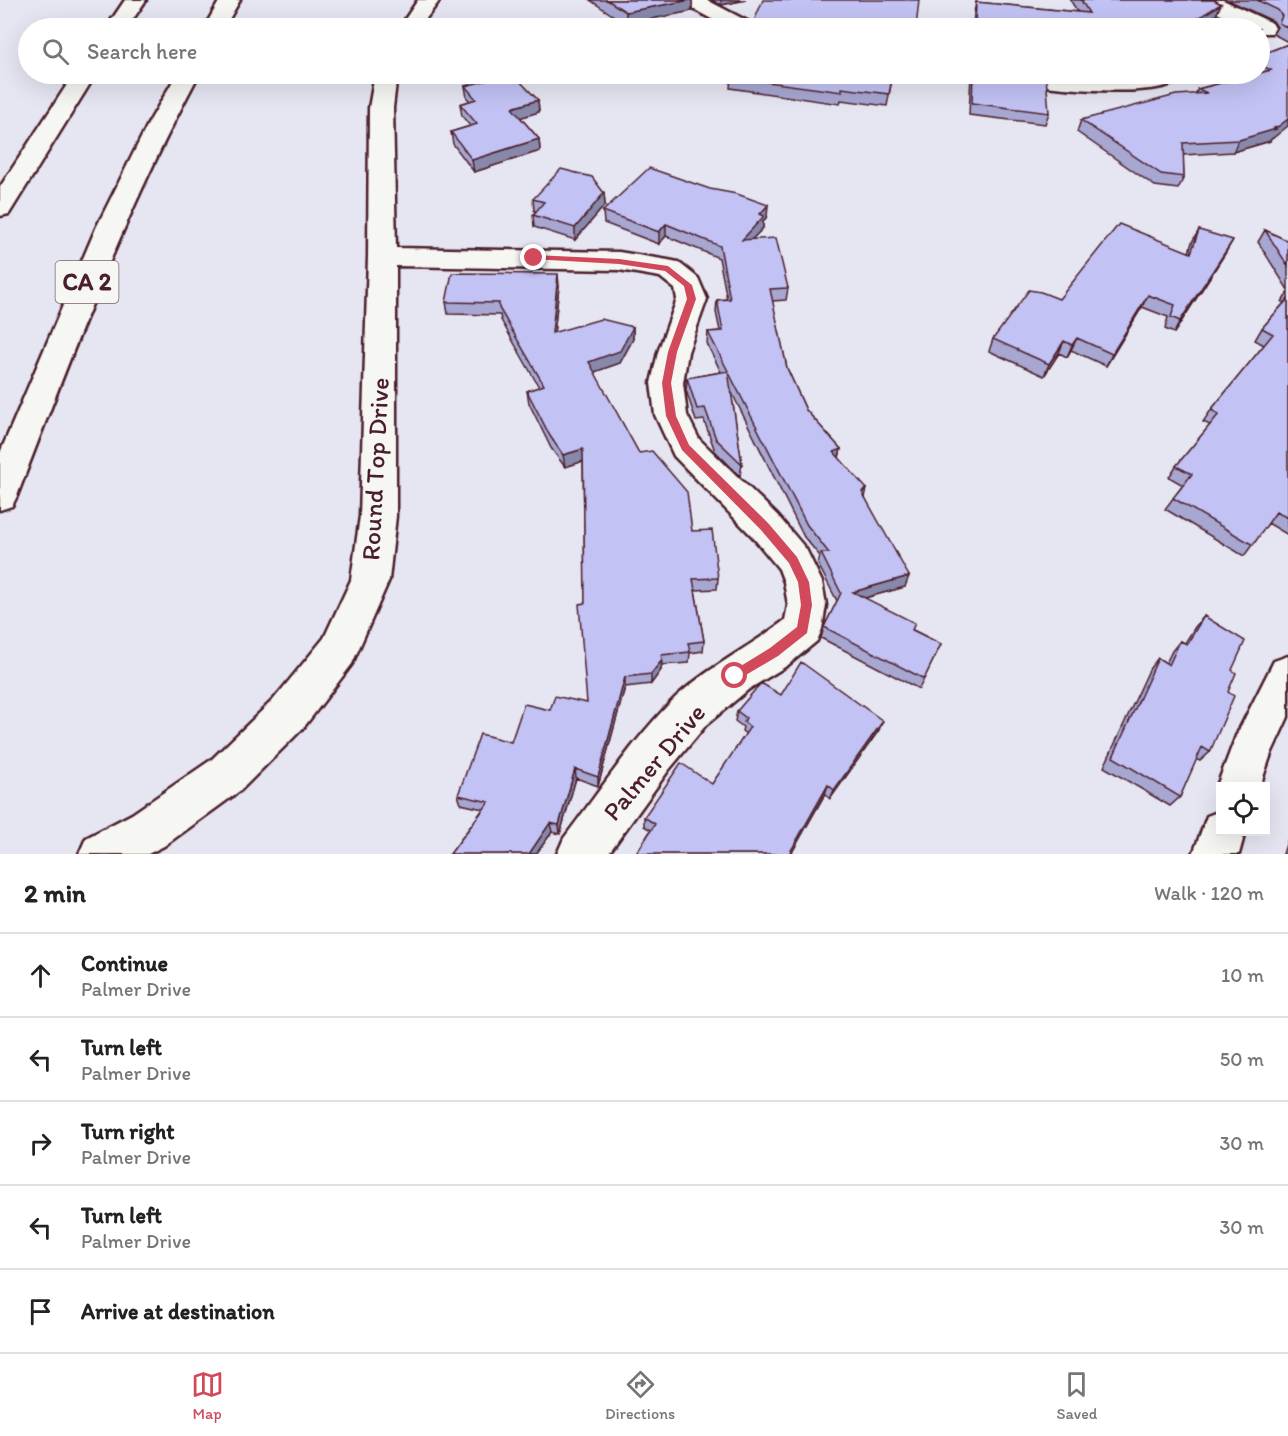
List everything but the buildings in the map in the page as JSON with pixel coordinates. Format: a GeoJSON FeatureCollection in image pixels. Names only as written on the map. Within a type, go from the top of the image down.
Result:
{"type":"FeatureCollection","features":[{"type":"Feature","properties":{"kind":"main road"},"geometry":{"type":"LineString","coordinates":[[123,18],[136,0]]}},
{"type":"Feature","properties":{"kind":"main road"},"geometry":{"type":"LineString","coordinates":[[220,18],[230,0]]}},
{"type":"Feature","properties":{"kind":"main road"},"geometry":{"type":"LineString","coordinates":[[415,18],[430,0]]}},
{"type":"Feature","properties":{"kind":"main road"},"geometry":{"type":"LineString","coordinates":[[691,0],[724,18]]}},
{"type":"Feature","properties":{"kind":"main road"},"geometry":{"type":"LineString","coordinates":[[1206,0],[1249,18]]}},
{"type":"Feature","properties":{"kind":"main road"},"geometry":{"type":"LineString","coordinates":[[0,208],[79,84]]}},
{"type":"Feature","properties":{"kind":"main road","name":"CA 2"},"geometry":{"type":"LineString","coordinates":[[0,496],[61,341],[122,200],[183,84]]}},
{"type":"Feature","properties":{"kind":"main road","name":"Round Top Drive"},"geometry":{"type":"LineString","coordinates":[[102,854],[148,830],[226,775],[289,713],[338,651],[369,580],[378,516],[382,257],[381,108],[385,84]]}},
{"type":"Feature","properties":{"kind":"main road","name":"Palmer Drive"},"geometry":{"type":"LineString","coordinates":[[382,257],[619,261],[668,269],[688,285],[692,299],[672,352],[667,383],[671,416],[686,447],[765,526],[793,560],[803,582],[807,605],[803,629],[774,652],[735,676],[691,711],[652,756],[580,854]]}},
{"type":"Feature","properties":{"kind":"main road"},"geometry":{"type":"LineString","coordinates":[[1240,782],[1251,750],[1288,674]]}},
{"type":"Feature","properties":{"kind":"main road"},"geometry":{"type":"LineString","coordinates":[[1216,854],[1221,836]]}},
{"type":"Feature","properties":{"kind":"route"},"geometry":{"type":"LineString","coordinates":[[534,258],[619,261],[668,269],[688,285],[692,299],[686,320],[672,352],[667,383],[671,416],[686,447],[765,526],[793,560],[803,582],[807,605],[803,629],[774,652],[735,676]]}}]}
